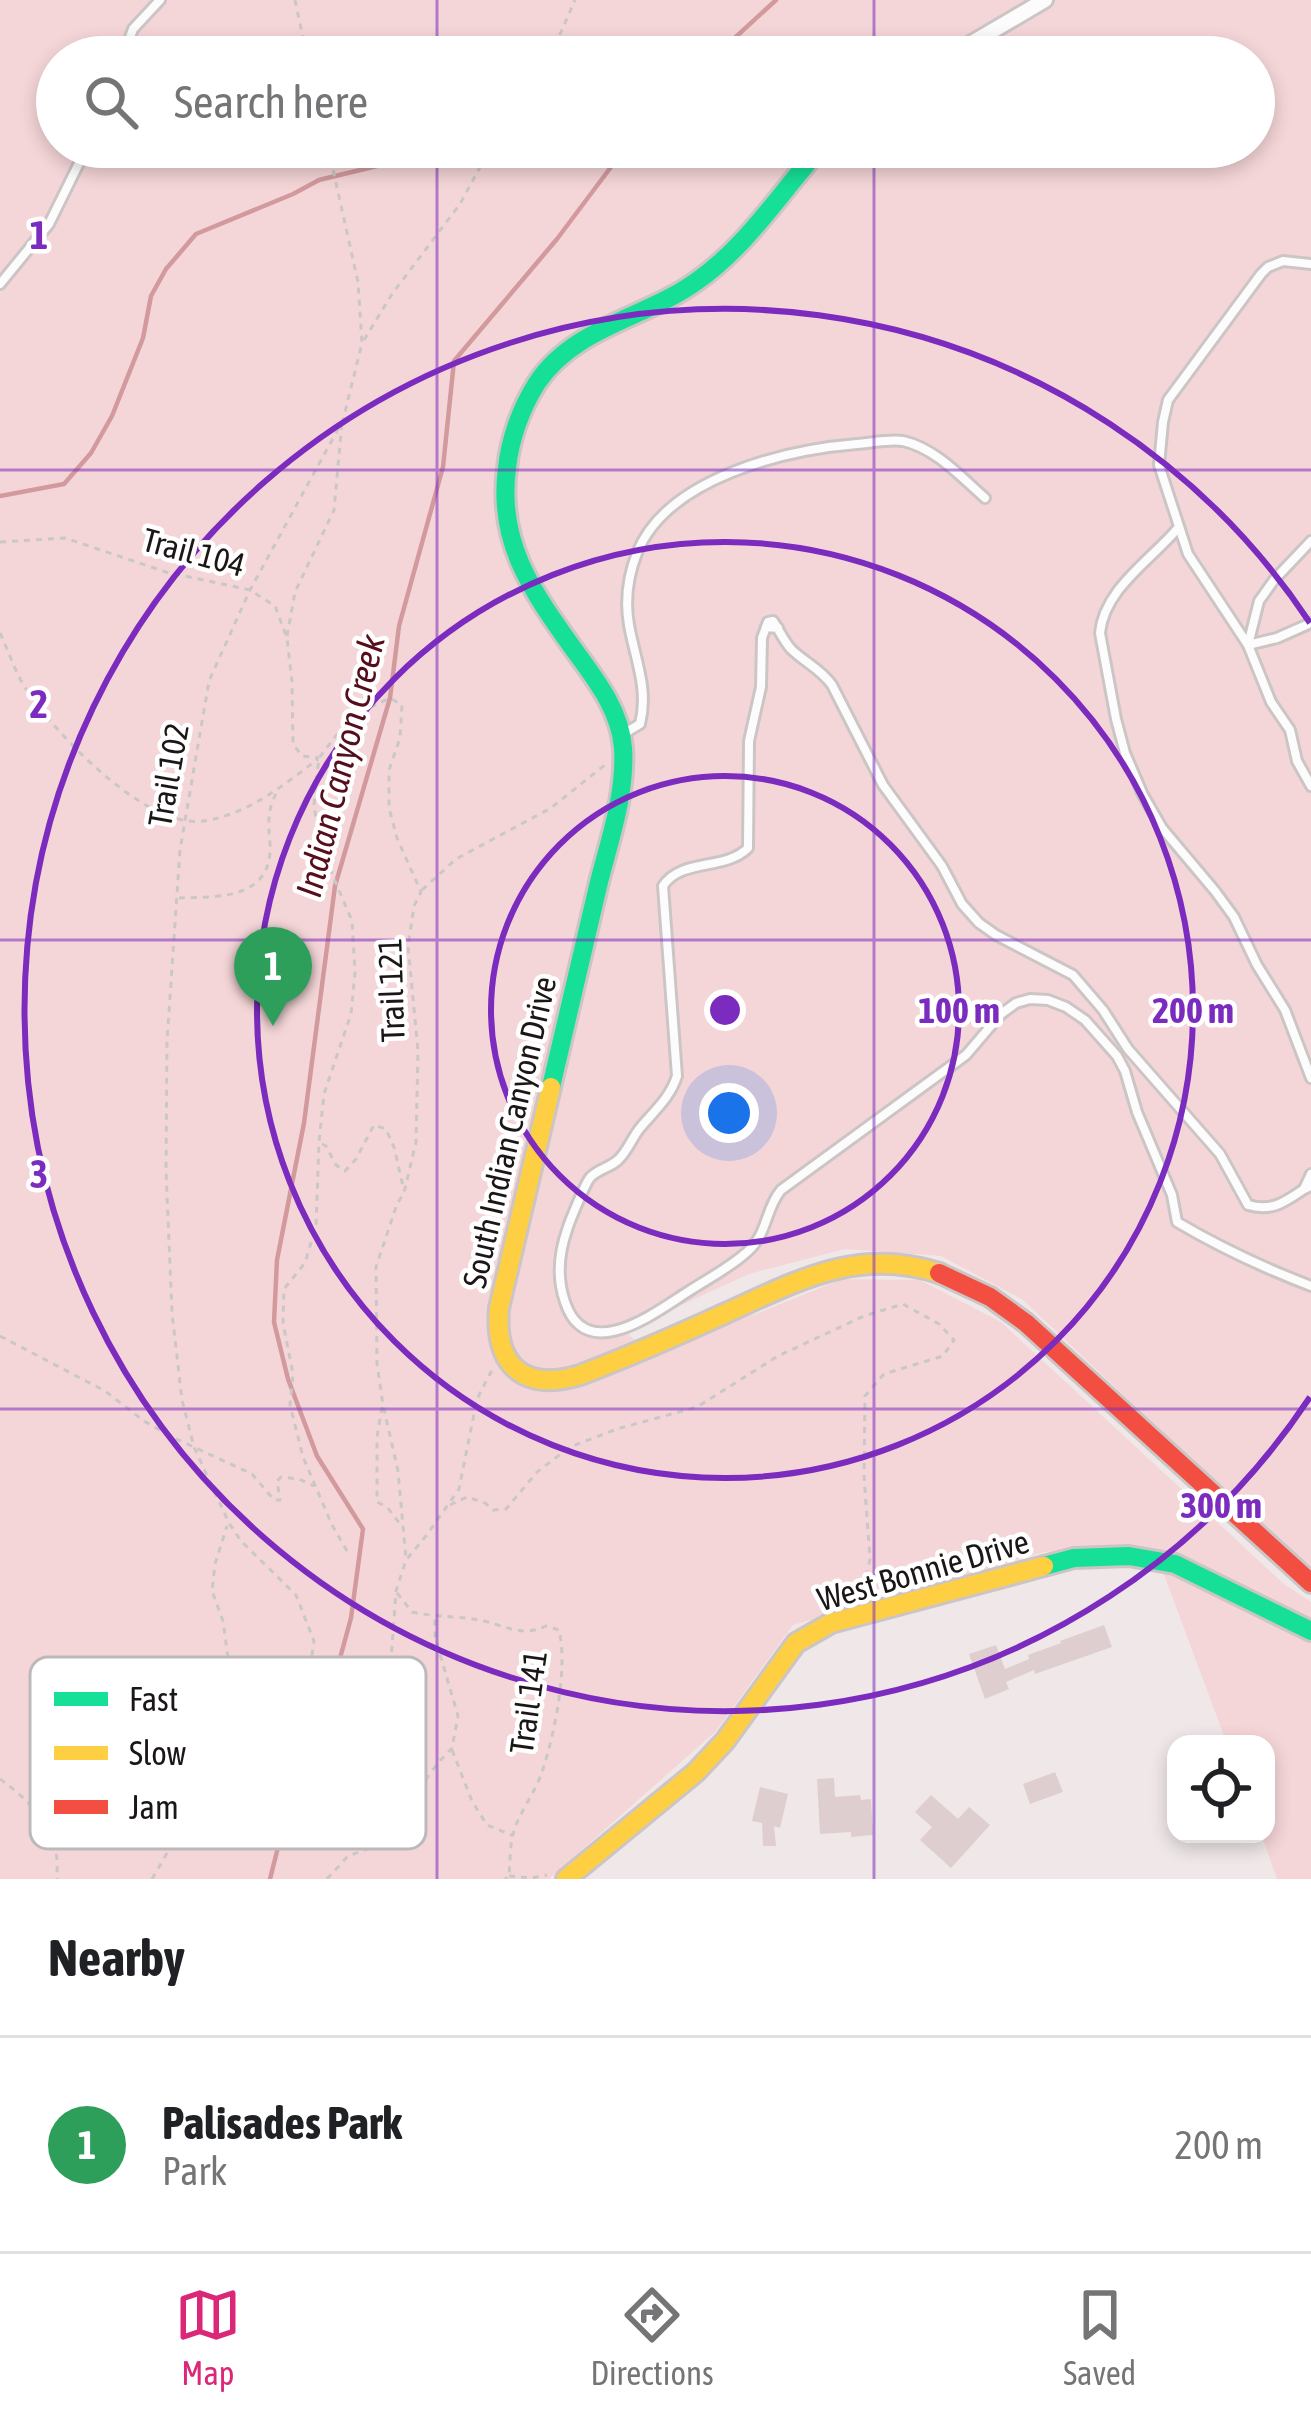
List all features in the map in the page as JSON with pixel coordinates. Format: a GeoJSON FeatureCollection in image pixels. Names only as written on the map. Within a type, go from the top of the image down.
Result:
{"type":"FeatureCollection","features":[{"type":"Feature","properties":{"kind":"street"},"geometry":{"type":"LineString","coordinates":[[984,36],[1045,0]]}},
{"type":"Feature","properties":{"kind":"street"},"geometry":{"type":"LineString","coordinates":[[622,743],[608,700],[528,583],[512,549],[504,505],[511,444],[533,388],[559,357],[706,275],[803,168]]}},
{"type":"Feature","properties":{"kind":"street","name":"South Indian Canyon Drive"},"geometry":{"type":"LineString","coordinates":[[501,1353],[499,1307],[617,808],[622,743]]}},
{"type":"Feature","properties":{"kind":"street"},"geometry":{"type":"LineString","coordinates":[[501,1353],[524,1377],[563,1380],[820,1274],[873,1262],[924,1268],[958,1280],[1021,1319],[1311,1583]]}},
{"type":"Feature","properties":{"kind":"street","name":"West Bonnie Drive"},"geometry":{"type":"LineString","coordinates":[[556,1877],[696,1772],[796,1643],[831,1623],[1073,1558],[1129,1556],[1174,1564],[1311,1631]]}},
{"type":"Feature","properties":{"kind":"lane"},"geometry":{"type":"LineString","coordinates":[[130,36],[160,0]]}},
{"type":"Feature","properties":{"kind":"lane"},"geometry":{"type":"LineString","coordinates":[[0,284],[49,224],[77,168]]}},
{"type":"Feature","properties":{"kind":"lane"},"geometry":{"type":"LineString","coordinates":[[1311,264],[1283,261],[1268,267],[1234,307],[1168,400],[1159,465],[1188,554],[1248,645],[1271,702],[1290,730],[1297,761],[1311,786]]}},
{"type":"Feature","properties":{"kind":"lane"},"geometry":{"type":"LineString","coordinates":[[622,743],[640,724],[644,707],[627,594],[638,552],[656,521],[683,497],[766,461],[832,446],[902,441],[938,457],[985,498]]}},
{"type":"Feature","properties":{"kind":"lane"},"geometry":{"type":"LineString","coordinates":[[1178,528],[1126,582],[1102,619],[1100,633],[1116,719],[1125,753],[1153,812],[1234,917],[1285,1010],[1311,1078]]}},
{"type":"Feature","properties":{"kind":"lane"},"geometry":{"type":"LineString","coordinates":[[1248,645],[1259,601],[1311,542]]}},
{"type":"Feature","properties":{"kind":"lane"},"geometry":{"type":"LineString","coordinates":[[1311,1174],[1308,1188],[1280,1205],[1263,1209],[1248,1205],[1220,1154],[1128,1049],[1073,975],[996,935],[962,904],[942,866],[883,785],[832,685],[792,649],[773,621],[768,622],[749,741],[748,848],[732,859],[677,872],[663,886],[677,1076],[668,1096],[617,1162],[589,1179],[567,1230],[560,1262],[561,1290],[570,1318],[590,1331],[635,1326],[717,1276],[753,1248],[764,1233],[771,1202],[781,1190],[966,1055],[1001,1014],[1030,999],[1066,1007],[1085,1020],[1117,1056],[1172,1195],[1178,1222],[1235,1255],[1311,1286]]}},
{"type":"Feature","properties":{"kind":"lane"},"geometry":{"type":"LineString","coordinates":[[1248,645],[1311,623]]}},
{"type":"Feature","properties":{"kind":"path"},"geometry":{"type":"LineString","coordinates":[[295,0],[303,36]]}},
{"type":"Feature","properties":{"kind":"path"},"geometry":{"type":"LineString","coordinates":[[559,36],[575,0]]}},
{"type":"Feature","properties":{"kind":"path","name":"Trail 102"},"geometry":{"type":"LineString","coordinates":[[312,1657],[314,1641],[296,1595],[241,1541],[229,1522],[194,1447],[182,1400],[172,1313],[166,1171],[167,1041],[176,898],[209,681],[250,590],[343,420],[362,343],[358,282],[333,168]]}},
{"type":"Feature","properties":{"kind":"path"},"geometry":{"type":"LineString","coordinates":[[362,343],[392,294],[460,204],[480,168]]}},
{"type":"Feature","properties":{"kind":"path"},"geometry":{"type":"LineString","coordinates":[[319,758],[302,756],[293,744],[287,638],[296,592],[334,510],[343,420]]}},
{"type":"Feature","properties":{"kind":"path","name":"Trail 104"},"geometry":{"type":"LineString","coordinates":[[0,542],[65,538],[166,572],[250,590],[275,606],[287,638]]}},
{"type":"Feature","properties":{"kind":"path"},"geometry":{"type":"LineString","coordinates":[[0,633],[25,688],[58,730],[100,772],[145,805],[185,822],[230,814],[257,802],[319,758]]}},
{"type":"Feature","properties":{"kind":"path","name":"Trail 121"},"geometry":{"type":"LineString","coordinates":[[347,1551],[303,1457],[290,1405],[293,1374],[284,1289],[305,1263],[316,1226],[324,1094],[352,1014],[355,972],[352,921],[319,843],[314,805],[319,758],[365,710],[390,698],[402,705],[400,738],[389,770],[389,808],[421,892],[408,946],[418,1051],[416,1142],[404,1193],[376,1267],[377,1364],[398,1472],[406,1560]]}},
{"type":"Feature","properties":{"kind":"path"},"geometry":{"type":"LineString","coordinates":[[421,892],[457,859],[550,808],[622,743]]}},
{"type":"Feature","properties":{"kind":"path"},"geometry":{"type":"LineString","coordinates":[[176,898],[216,898],[261,880],[270,864],[267,820],[280,787]]}},
{"type":"Feature","properties":{"kind":"path"},"geometry":{"type":"LineString","coordinates":[[319,1142],[345,1171],[374,1124],[386,1129],[404,1193]]}},
{"type":"Feature","properties":{"kind":"path"},"geometry":{"type":"LineString","coordinates":[[449,1506],[466,1497],[493,1510],[506,1509],[538,1472],[570,1447],[697,1406],[778,1356],[864,1316],[903,1304],[939,1324],[954,1340],[943,1356],[884,1375],[865,1396],[864,1476],[871,1559],[860,1615]]}},
{"type":"Feature","properties":{"kind":"path"},"geometry":{"type":"LineString","coordinates":[[0,1336],[105,1391],[144,1421],[252,1474],[274,1500],[280,1500],[277,1481],[281,1477],[317,1487]]}},
{"type":"Feature","properties":{"kind":"path"},"geometry":{"type":"LineString","coordinates":[[391,1657],[396,1591],[406,1560],[459,1489],[477,1399],[501,1353]]}},
{"type":"Feature","properties":{"kind":"path"},"geometry":{"type":"LineString","coordinates":[[382,1406],[377,1502],[401,1526]]}},
{"type":"Feature","properties":{"kind":"path"},"geometry":{"type":"LineString","coordinates":[[228,1657],[212,1591],[229,1522]]}},
{"type":"Feature","properties":{"kind":"path","name":"Trail 141"},"geometry":{"type":"LineString","coordinates":[[396,1591],[412,1612],[480,1620],[520,1631],[546,1626],[559,1630],[562,1672],[543,1771],[512,1835],[507,1877]]}},
{"type":"Feature","properties":{"kind":"path"},"geometry":{"type":"LineString","coordinates":[[435,1617],[435,1637],[458,1716],[452,1748],[472,1802],[487,1825],[512,1835]]}},
{"type":"Feature","properties":{"kind":"path"},"geometry":{"type":"LineString","coordinates":[[426,1779],[452,1748]]}},
{"type":"Feature","properties":{"kind":"path"},"geometry":{"type":"LineString","coordinates":[[0,1778],[30,1803]]}},
{"type":"Feature","properties":{"kind":"path"},"geometry":{"type":"LineString","coordinates":[[56,1849],[57,1879]]}},
{"type":"Feature","properties":{"kind":"path"},"geometry":{"type":"LineString","coordinates":[[152,1879],[169,1849]]}},
{"type":"Feature","properties":{"kind":"path"},"geometry":{"type":"LineString","coordinates":[[327,1879],[348,1856],[368,1849]]}},
{"type":"Feature","properties":{"kind":"path"},"geometry":{"type":"LineString","coordinates":[[507,1877],[556,1877]]}},
{"type":"Feature","properties":{"kind":"shaded area"},"geometry":{"type":"Polygon","coordinates":[[[0,0],[1311,0],[1311,1573],[1023,1300],[941,1256],[845,1249],[749,1274],[625,1331],[637,1342],[756,1314],[842,1279],[920,1280],[1001,1322],[1284,1584],[1311,1602],[1311,1879],[1277,1879],[1264,1843],[1275,1843],[1275,1735],[1224,1735],[1154,1548],[1044,1552],[793,1625],[716,1731],[549,1879],[0,1879],[0,0]]]}},
{"type":"Feature","properties":{"kind":"building"},"geometry":{"type":"Polygon","coordinates":[[[1104,1625],[1112,1647],[1035,1674],[1034,1670],[1006,1682],[1009,1689],[985,1699],[969,1654],[996,1645],[1005,1669],[1104,1625]]]}},
{"type":"Feature","properties":{"kind":"building"},"geometry":{"type":"Polygon","coordinates":[[[1055,1772],[1063,1792],[1030,1804],[1023,1784],[1055,1772]]]}},
{"type":"Feature","properties":{"kind":"building"},"geometry":{"type":"Polygon","coordinates":[[[834,1778],[835,1797],[871,1799],[873,1835],[820,1834],[817,1779],[834,1778]]]}},
{"type":"Feature","properties":{"kind":"building"},"geometry":{"type":"Polygon","coordinates":[[[760,1787],[788,1794],[780,1828],[774,1826],[776,1846],[763,1846],[762,1823],[752,1821],[760,1787]]]}},
{"type":"Feature","properties":{"kind":"building"},"geometry":{"type":"Polygon","coordinates":[[[931,1795],[958,1819],[969,1807],[990,1825],[951,1868],[920,1840],[932,1827],[915,1812],[931,1795]]]}},
{"type":"Feature","properties":{"kind":"waterway","name":"Indian Canyon Creek"},"geometry":{"type":"LineString","coordinates":[[737,36],[776,0]]}},
{"type":"Feature","properties":{"kind":"waterway"},"geometry":{"type":"LineString","coordinates":[[0,496],[64,484],[91,453],[112,416],[143,338],[151,296],[166,269],[196,234],[319,180],[369,168]]}},
{"type":"Feature","properties":{"kind":"waterway","name":"Indian Canyon Creek"},"geometry":{"type":"LineString","coordinates":[[340,1657],[351,1618],[363,1529],[317,1456],[288,1379],[274,1322],[277,1260],[304,1123],[335,886],[390,698],[399,626],[443,467],[454,361],[610,168]]}},
{"type":"Feature","properties":{"kind":"waterway","name":"Indian Canyon Creek"},"geometry":{"type":"LineString","coordinates":[[270,1879],[278,1849]]}},
{"type":"Feature","properties":{"kind":"traffic: fast"},"geometry":{"type":"LineString","coordinates":[[551,1087],[616,816],[623,748],[606,696],[532,587],[513,544],[505,495],[514,435],[531,393],[552,364],[590,336],[677,294],[715,267],[804,168]]}},
{"type":"Feature","properties":{"kind":"traffic: fast"},"geometry":{"type":"LineString","coordinates":[[1044,1566],[1074,1558],[1129,1556],[1175,1564],[1311,1631]]}},
{"type":"Feature","properties":{"kind":"traffic: slow"},"geometry":{"type":"LineString","coordinates":[[551,1087],[499,1308],[502,1345],[508,1359],[528,1377],[580,1375],[830,1271],[882,1264],[939,1273]]}},
{"type":"Feature","properties":{"kind":"traffic: slow"},"geometry":{"type":"LineString","coordinates":[[566,1879],[696,1772],[725,1741],[796,1643],[831,1623],[1044,1566]]}},
{"type":"Feature","properties":{"kind":"traffic: jam"},"geometry":{"type":"LineString","coordinates":[[939,1273],[990,1297],[1026,1323],[1311,1583]]}},
{"type":"Feature","properties":{"kind":"place","name":"Palisades Park"},"geometry":{"type":"Point","coordinates":[273,1026]}}]}
